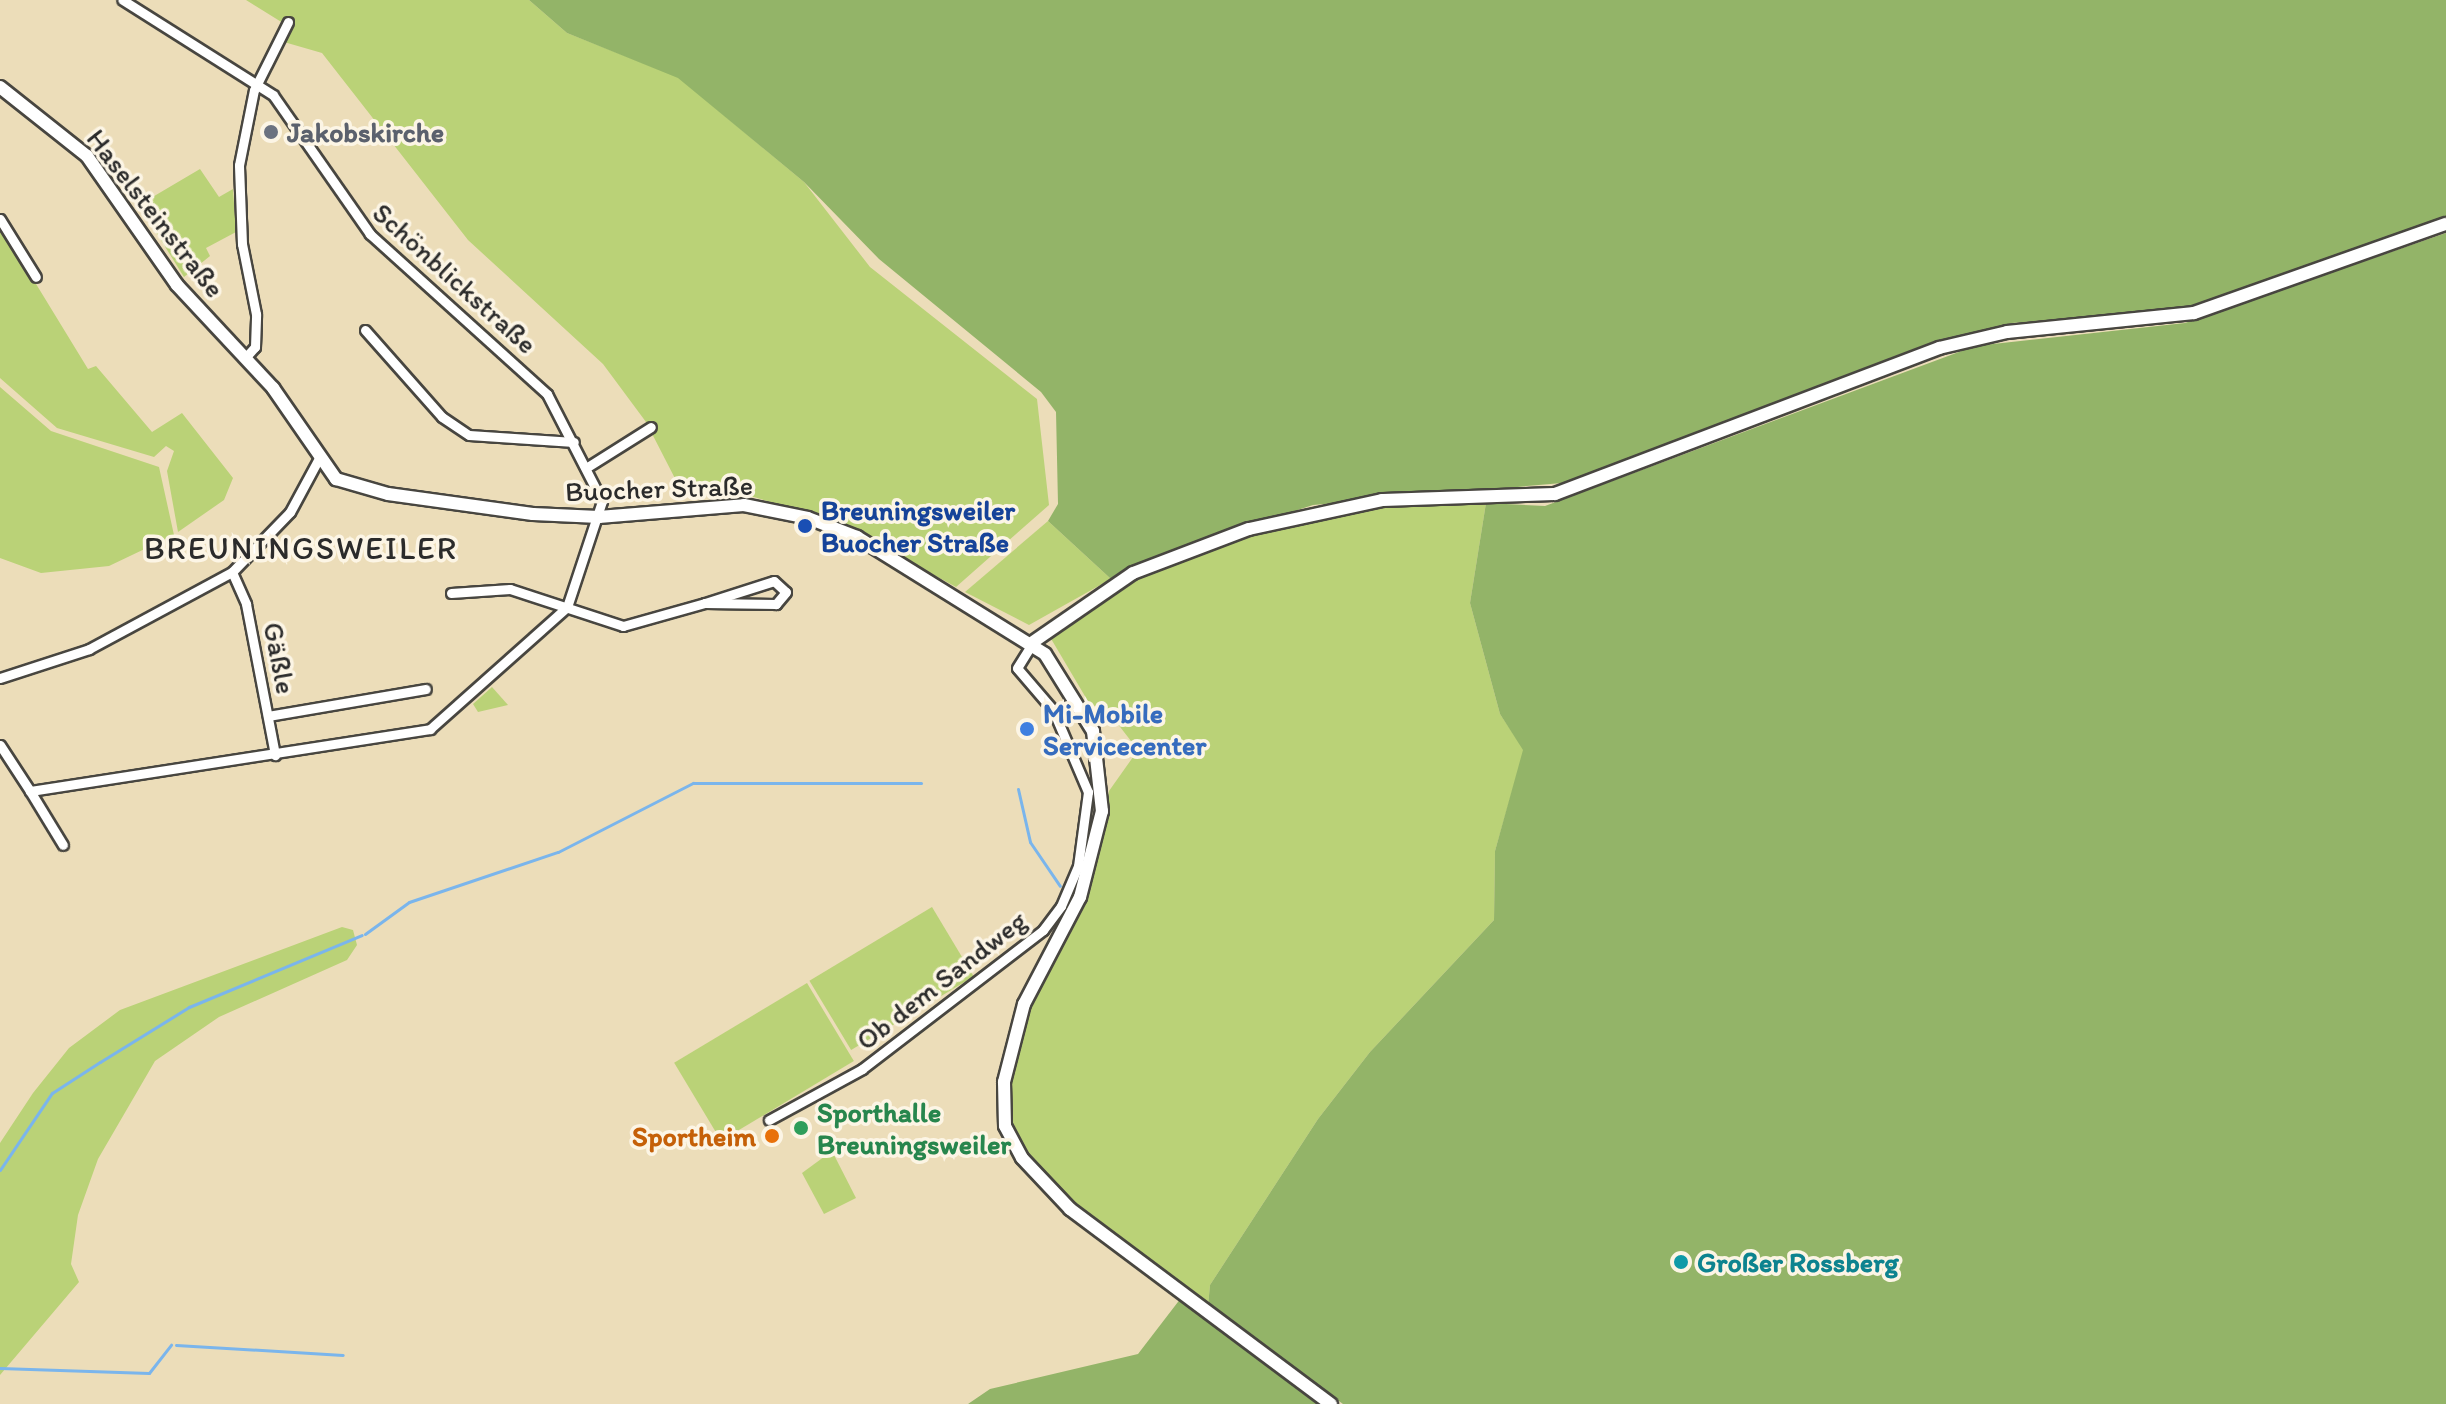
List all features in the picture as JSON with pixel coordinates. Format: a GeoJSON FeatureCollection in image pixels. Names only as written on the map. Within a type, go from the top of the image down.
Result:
{"type":"FeatureCollection","features":[{"type":"Feature","properties":{"kind":"street","name":"Schönblickstraße"},"geometry":{"type":"LineString","coordinates":[[123,0],[257,81],[301,131],[348,210],[524,370],[589,466],[599,486],[599,517]]}},
{"type":"Feature","properties":{"kind":"street"},"geometry":{"type":"LineString","coordinates":[[245,358],[255,347],[256,314],[239,174],[257,81],[288,22]]}},
{"type":"Feature","properties":{"kind":"street","name":"Haselsteinstraße"},"geometry":{"type":"LineString","coordinates":[[0,87],[87,156],[177,285],[291,411],[318,460]]}},
{"type":"Feature","properties":{"kind":"street"},"geometry":{"type":"LineString","coordinates":[[0,219],[36,277]]}},
{"type":"Feature","properties":{"kind":"street"},"geometry":{"type":"LineString","coordinates":[[1033,642],[1133,573],[1249,529],[1370,501],[1555,494],[1939,348],[2007,332],[2194,313],[2446,224]]}},
{"type":"Feature","properties":{"kind":"street"},"geometry":{"type":"LineString","coordinates":[[365,330],[442,417],[469,435],[574,442]]}},
{"type":"Feature","properties":{"kind":"street"},"geometry":{"type":"LineString","coordinates":[[589,466],[651,427]]}},
{"type":"Feature","properties":{"kind":"street"},"geometry":{"type":"LineString","coordinates":[[0,678],[89,649],[232,572],[290,512],[318,460]]}},
{"type":"Feature","properties":{"kind":"street","name":"Buocher Straße"},"geometry":{"type":"LineString","coordinates":[[318,460],[336,479],[388,494],[599,517],[744,505],[808,518],[857,537],[1033,642],[1085,715],[1102,780],[1099,835],[1080,897],[1024,1004],[1004,1082],[1005,1126],[1022,1158],[1070,1209],[1331,1404]]}},
{"type":"Feature","properties":{"kind":"street"},"geometry":{"type":"LineString","coordinates":[[30,791],[275,755],[435,727],[567,607],[599,517]]}},
{"type":"Feature","properties":{"kind":"street","name":"Gäßle"},"geometry":{"type":"LineString","coordinates":[[232,572],[246,604],[275,755]]}},
{"type":"Feature","properties":{"kind":"street"},"geometry":{"type":"LineString","coordinates":[[451,593],[510,589],[623,626],[767,582],[785,587],[776,604],[705,603]]}},
{"type":"Feature","properties":{"kind":"street","name":"Ob dem Sandweg"},"geometry":{"type":"LineString","coordinates":[[769,1120],[862,1069],[1054,917],[1078,866],[1087,816],[1084,772],[1067,737],[1017,668],[1033,642]]}},
{"type":"Feature","properties":{"kind":"street"},"geometry":{"type":"LineString","coordinates":[[268,716],[426,689]]}},
{"type":"Feature","properties":{"kind":"street"},"geometry":{"type":"LineString","coordinates":[[0,745],[63,845]]}},
{"type":"Feature","properties":{"kind":"green space"},"geometry":{"type":"Polygon","coordinates":[[[246,0],[529,0],[567,33],[678,77],[804,182],[870,267],[1037,399],[1049,505],[956,587],[839,523],[744,494],[683,494],[646,422],[603,364],[468,240],[322,53],[277,40],[283,23],[246,0]]]}},
{"type":"Feature","properties":{"kind":"green space"},"geometry":{"type":"Polygon","coordinates":[[[529,0],[2446,0],[2446,216],[2181,309],[2012,323],[1935,341],[1562,483],[1313,505],[1165,553],[1111,579],[1048,521],[1058,504],[1056,412],[1041,392],[879,259],[804,182],[678,78],[567,33],[529,0]]]}},
{"type":"Feature","properties":{"kind":"green space"},"geometry":{"type":"Polygon","coordinates":[[[200,169],[219,197],[233,189],[236,232],[206,248],[210,256],[184,277],[139,205],[200,169]]]}},
{"type":"Feature","properties":{"kind":"green space"},"geometry":{"type":"Polygon","coordinates":[[[0,225],[88,369],[96,366],[152,432],[182,413],[233,478],[224,500],[178,532],[167,471],[174,451],[166,446],[154,457],[57,428],[0,378],[0,225]]]}},
{"type":"Feature","properties":{"kind":"green space"},"geometry":{"type":"Polygon","coordinates":[[[2446,233],[2446,1404],[1343,1404],[1208,1306],[1210,1285],[1318,1119],[1370,1052],[1494,920],[1495,851],[1523,750],[1500,714],[1470,603],[1486,503],[1545,506],[1975,346],[2185,323],[2446,233]]]}},
{"type":"Feature","properties":{"kind":"green space"},"geometry":{"type":"Polygon","coordinates":[[[0,387],[51,431],[159,467],[174,535],[109,566],[41,573],[0,558],[0,387]]]}},
{"type":"Feature","properties":{"kind":"green space"},"geometry":{"type":"Polygon","coordinates":[[[1486,503],[1470,603],[1500,714],[1524,750],[1495,851],[1494,920],[1370,1052],[1318,1119],[1210,1285],[1208,1306],[1051,1184],[1009,1126],[1009,1083],[1027,1006],[1093,875],[1109,791],[1138,750],[1110,714],[1089,703],[1050,637],[1143,573],[1214,545],[1371,505],[1486,503]]]}},
{"type":"Feature","properties":{"kind":"green space"},"geometry":{"type":"Polygon","coordinates":[[[1048,521],[1111,579],[1029,625],[965,592],[1048,521]]]}},
{"type":"Feature","properties":{"kind":"green space"},"geometry":{"type":"Polygon","coordinates":[[[492,687],[508,705],[478,712],[473,704],[492,687]]]}},
{"type":"Feature","properties":{"kind":"green space"},"geometry":{"type":"Polygon","coordinates":[[[932,907],[974,976],[851,1050],[809,981],[932,907]]]}},
{"type":"Feature","properties":{"kind":"green space"},"geometry":{"type":"Polygon","coordinates":[[[342,927],[353,930],[357,945],[347,960],[219,1017],[155,1061],[98,1159],[78,1215],[71,1264],[79,1282],[0,1375],[0,1143],[33,1093],[69,1048],[120,1010],[342,927]]]}},
{"type":"Feature","properties":{"kind":"green space"},"geometry":{"type":"Polygon","coordinates":[[[807,983],[854,1061],[721,1141],[674,1063],[807,983]]]}},
{"type":"Feature","properties":{"kind":"green space"},"geometry":{"type":"Polygon","coordinates":[[[832,1151],[856,1198],[824,1214],[802,1173],[832,1151]]]}},
{"type":"Feature","properties":{"kind":"green space"},"geometry":{"type":"Polygon","coordinates":[[[1181,1298],[1320,1404],[968,1404],[990,1389],[1138,1354],[1181,1298]]]}},
{"type":"Feature","properties":{"kind":"waterway"},"geometry":{"type":"LineString","coordinates":[[365,934],[409,902],[558,852],[693,783],[921,783]]}},
{"type":"Feature","properties":{"kind":"waterway"},"geometry":{"type":"LineString","coordinates":[[1018,789],[1030,842],[1060,886]]}},
{"type":"Feature","properties":{"kind":"waterway"},"geometry":{"type":"LineString","coordinates":[[0,1170],[52,1093],[189,1007],[362,935]]}},
{"type":"Feature","properties":{"kind":"waterway"},"geometry":{"type":"LineString","coordinates":[[0,1368],[149,1373],[171,1345]]}},
{"type":"Feature","properties":{"kind":"waterway"},"geometry":{"type":"LineString","coordinates":[[176,1345],[343,1355]]}},
{"type":"Feature","properties":{"kind":"place","name":"Jakobskirche"},"geometry":{"type":"Point","coordinates":[271,132]}},
{"type":"Feature","properties":{"kind":"place","name":"Breuningsweiler Buocher Straße"},"geometry":{"type":"Point","coordinates":[805,526]}},
{"type":"Feature","properties":{"kind":"place","name":"Mi-Mobile Servicecenter"},"geometry":{"type":"Point","coordinates":[1027,729]}},
{"type":"Feature","properties":{"kind":"place","name":"Sporthalle Breuningsweiler"},"geometry":{"type":"Point","coordinates":[801,1128]}},
{"type":"Feature","properties":{"kind":"place","name":"Sportheim"},"geometry":{"type":"Point","coordinates":[772,1136]}},
{"type":"Feature","properties":{"kind":"place","name":"Großer Rossberg"},"geometry":{"type":"Point","coordinates":[1681,1262]}},
{"type":"Feature","properties":{"kind":"district","name":"BREUNINGSWEILER"},"geometry":{"type":"Point","coordinates":[301,548]}}]}
